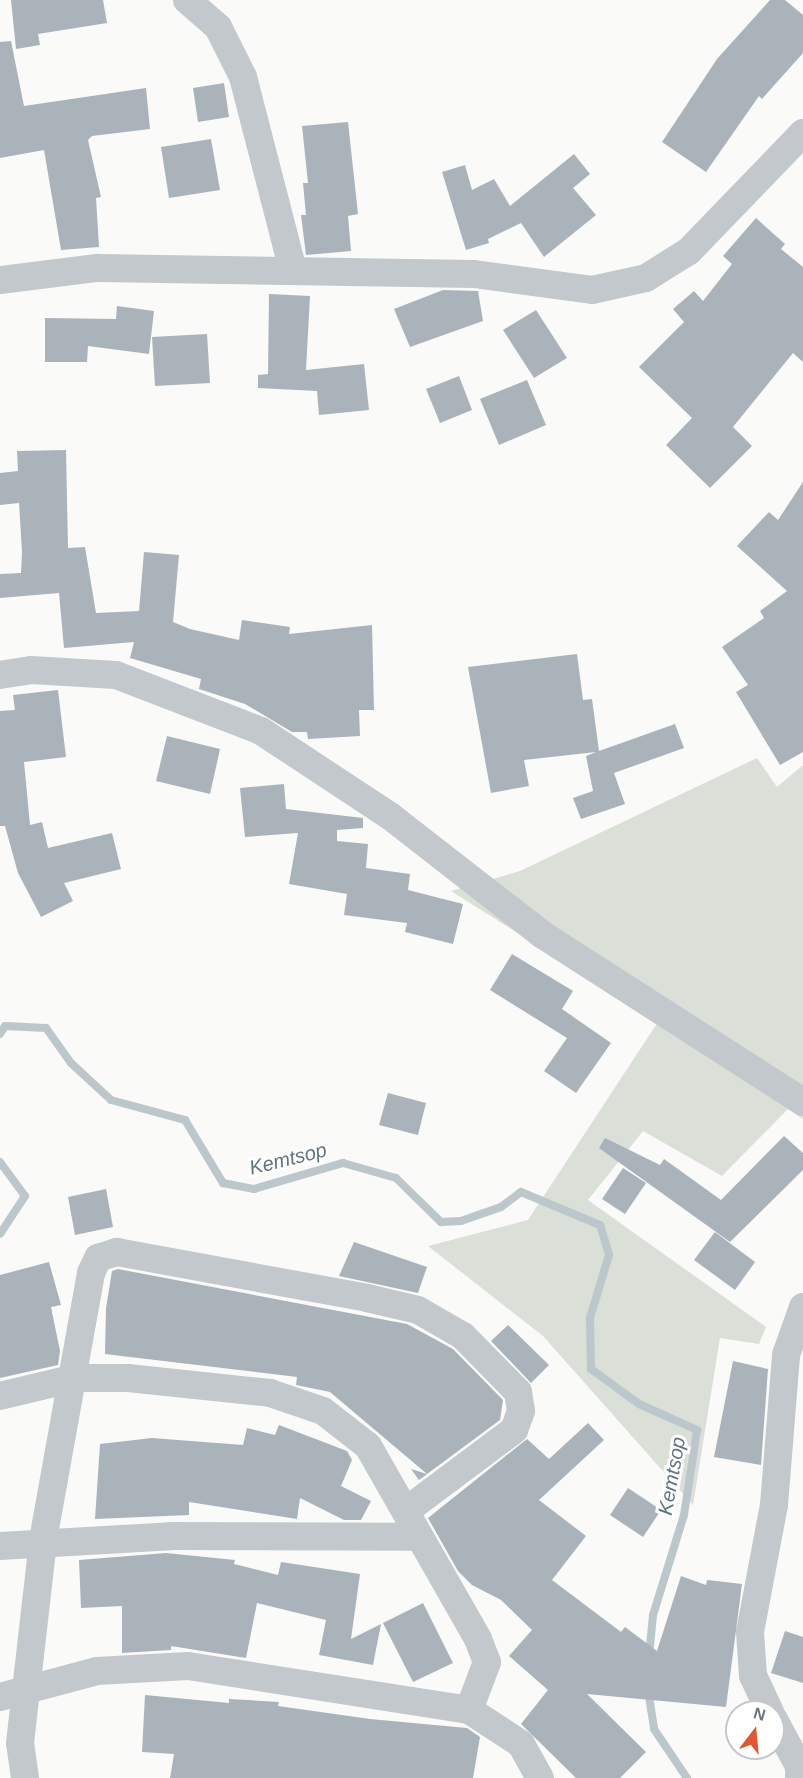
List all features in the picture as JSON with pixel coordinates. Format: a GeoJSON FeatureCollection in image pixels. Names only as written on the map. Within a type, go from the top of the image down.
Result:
{"type":"FeatureCollection","features":[{"type":"Feature","properties":{"kind":"street"},"geometry":{"type":"LineString","coordinates":[[187,0],[218,27],[243,77],[293,271]]}},
{"type":"Feature","properties":{"kind":"street"},"geometry":{"type":"LineString","coordinates":[[0,280],[97,268],[474,273],[592,290],[646,278],[689,251],[803,133]]}},
{"type":"Feature","properties":{"kind":"street"},"geometry":{"type":"LineString","coordinates":[[0,675],[31,670],[116,675],[261,731],[390,816],[543,935],[803,1101]]}},
{"type":"Feature","properties":{"kind":"street"},"geometry":{"type":"LineString","coordinates":[[25,1778],[12,1693],[75,1378],[91,1273],[98,1258],[117,1252],[418,1310],[463,1336],[518,1392],[521,1411],[514,1430],[406,1510]]}},
{"type":"Feature","properties":{"kind":"street"},"geometry":{"type":"LineString","coordinates":[[764,1700],[753,1676],[750,1632],[774,1505],[786,1355],[803,1307]]}},
{"type":"Feature","properties":{"kind":"street"},"geometry":{"type":"LineString","coordinates":[[0,1396],[75,1378],[129,1378],[270,1393],[323,1411],[368,1446],[406,1510],[417,1537],[478,1639],[487,1662],[469,1710]]}},
{"type":"Feature","properties":{"kind":"street"},"geometry":{"type":"LineString","coordinates":[[0,1546],[43,1540],[417,1537]]}},
{"type":"Feature","properties":{"kind":"street"},"geometry":{"type":"LineString","coordinates":[[12,1693],[98,1671],[188,1666],[469,1710],[521,1744],[540,1778]]}},
{"type":"Feature","properties":{"kind":"street"},"geometry":{"type":"LineString","coordinates":[[785,1740],[799,1766],[800,1778]]}},
{"type":"Feature","properties":{"kind":"shaded area"},"geometry":{"type":"Polygon","coordinates":[[[757,758],[777,787],[803,765],[803,1119],[788,1109],[722,1176],[643,1131],[588,1200],[766,1327],[759,1344],[720,1338],[693,1505],[543,1336],[428,1246],[528,1220],[658,1022],[451,891],[520,871],[757,758]]]}},
{"type":"Feature","properties":{"kind":"building"},"geometry":{"type":"Polygon","coordinates":[[[11,0],[103,0],[107,23],[38,34],[40,45],[16,49],[11,0]]]}},
{"type":"Feature","properties":{"kind":"building"},"geometry":{"type":"Polygon","coordinates":[[[770,0],[785,0],[803,15],[803,53],[762,99],[759,96],[706,172],[662,142],[717,59],[770,0]]]}},
{"type":"Feature","properties":{"kind":"building"},"geometry":{"type":"Polygon","coordinates":[[[11,41],[24,106],[146,88],[150,129],[92,136],[88,140],[101,197],[96,198],[99,247],[61,250],[44,150],[0,158],[0,42],[11,41]]]}},
{"type":"Feature","properties":{"kind":"building"},"geometry":{"type":"Polygon","coordinates":[[[224,83],[229,117],[198,122],[193,88],[224,83]]]}},
{"type":"Feature","properties":{"kind":"building"},"geometry":{"type":"Polygon","coordinates":[[[348,122],[358,214],[348,216],[351,251],[306,255],[301,215],[306,215],[303,183],[308,183],[302,126],[348,122]]]}},
{"type":"Feature","properties":{"kind":"building"},"geometry":{"type":"Polygon","coordinates":[[[211,139],[220,190],[169,198],[161,147],[211,139]]]}},
{"type":"Feature","properties":{"kind":"building"},"geometry":{"type":"Polygon","coordinates":[[[574,154],[590,174],[573,188],[596,215],[544,257],[521,223],[488,239],[489,243],[466,250],[442,172],[465,165],[472,190],[494,179],[510,206],[574,154]]]}},
{"type":"Feature","properties":{"kind":"building"},"geometry":{"type":"Polygon","coordinates":[[[756,218],[785,244],[781,249],[803,267],[803,362],[793,353],[733,427],[752,446],[710,488],[666,445],[692,418],[639,367],[684,322],[673,309],[694,291],[703,301],[732,264],[723,256],[756,218]]]}},
{"type":"Feature","properties":{"kind":"building"},"geometry":{"type":"Polygon","coordinates":[[[443,290],[478,291],[483,321],[410,347],[394,309],[443,290]]]}},
{"type":"Feature","properties":{"kind":"building"},"geometry":{"type":"Polygon","coordinates":[[[269,294],[310,296],[306,370],[364,364],[369,410],[319,415],[317,391],[258,388],[258,375],[268,374],[269,294]]]}},
{"type":"Feature","properties":{"kind":"building"},"geometry":{"type":"Polygon","coordinates":[[[117,306],[154,311],[149,354],[88,346],[87,362],[45,362],[45,318],[116,319],[117,306]]]}},
{"type":"Feature","properties":{"kind":"building"},"geometry":{"type":"Polygon","coordinates":[[[536,310],[567,358],[534,378],[503,330],[536,310]]]}},
{"type":"Feature","properties":{"kind":"building"},"geometry":{"type":"Polygon","coordinates":[[[207,334],[210,383],[155,386],[152,337],[207,334]]]}},
{"type":"Feature","properties":{"kind":"building"},"geometry":{"type":"Polygon","coordinates":[[[459,376],[472,410],[440,423],[426,389],[459,376]]]}},
{"type":"Feature","properties":{"kind":"building"},"geometry":{"type":"Polygon","coordinates":[[[527,380],[546,425],[499,445],[480,399],[527,380]]]}},
{"type":"Feature","properties":{"kind":"building"},"geometry":{"type":"Polygon","coordinates":[[[66,450],[68,548],[85,547],[96,613],[139,611],[144,552],[179,555],[173,622],[190,629],[239,640],[242,620],[290,627],[289,634],[372,625],[374,710],[359,710],[360,736],[308,739],[307,732],[292,732],[245,704],[199,689],[201,679],[130,658],[134,642],[64,648],[59,593],[0,598],[0,574],[21,573],[22,552],[19,503],[0,505],[0,473],[18,471],[17,451],[66,450]]]}},
{"type":"Feature","properties":{"kind":"building"},"geometry":{"type":"Polygon","coordinates":[[[803,482],[803,752],[780,765],[736,692],[748,685],[722,647],[764,618],[760,611],[787,591],[737,546],[769,512],[778,520],[803,482]]]}},
{"type":"Feature","properties":{"kind":"building"},"geometry":{"type":"Polygon","coordinates":[[[577,654],[583,700],[592,699],[599,751],[675,724],[684,748],[614,773],[625,804],[581,819],[573,798],[593,791],[586,756],[596,752],[524,760],[529,786],[491,793],[468,667],[577,654]]]}},
{"type":"Feature","properties":{"kind":"building"},"geometry":{"type":"Polygon","coordinates":[[[58,690],[66,757],[24,762],[30,825],[42,822],[48,848],[112,833],[121,869],[64,883],[73,901],[41,917],[18,873],[5,826],[0,826],[0,711],[15,710],[13,695],[58,690]]]}},
{"type":"Feature","properties":{"kind":"building"},"geometry":{"type":"Polygon","coordinates":[[[167,736],[220,749],[210,794],[156,781],[167,736]]]}},
{"type":"Feature","properties":{"kind":"building"},"geometry":{"type":"Polygon","coordinates":[[[284,784],[286,809],[363,818],[363,828],[337,830],[337,841],[368,844],[366,868],[410,874],[408,890],[463,904],[453,944],[405,932],[407,923],[344,915],[347,894],[289,884],[298,833],[245,837],[240,788],[284,784]]]}},
{"type":"Feature","properties":{"kind":"building"},"geometry":{"type":"Polygon","coordinates":[[[512,954],[573,991],[562,1009],[611,1043],[576,1093],[544,1071],[567,1038],[490,990],[512,954]]]}},
{"type":"Feature","properties":{"kind":"building"},"geometry":{"type":"Polygon","coordinates":[[[388,1093],[426,1103],[418,1135],[379,1125],[388,1093]]]}},
{"type":"Feature","properties":{"kind":"building"},"geometry":{"type":"Polygon","coordinates":[[[784,1136],[803,1153],[803,1170],[730,1242],[599,1148],[605,1138],[660,1165],[664,1159],[721,1200],[784,1136]]]}},
{"type":"Feature","properties":{"kind":"building"},"geometry":{"type":"Polygon","coordinates":[[[623,1168],[646,1183],[625,1214],[602,1199],[623,1168]]]}},
{"type":"Feature","properties":{"kind":"building"},"geometry":{"type":"Polygon","coordinates":[[[106,1189],[113,1227],[75,1235],[68,1197],[106,1189]]]}},
{"type":"Feature","properties":{"kind":"building"},"geometry":{"type":"Polygon","coordinates":[[[715,1232],[755,1262],[735,1290],[694,1260],[715,1232]]]}},
{"type":"Feature","properties":{"kind":"building"},"geometry":{"type":"Polygon","coordinates":[[[354,1242],[427,1267],[418,1293],[339,1276],[354,1242]]]}},
{"type":"Feature","properties":{"kind":"building"},"geometry":{"type":"Polygon","coordinates":[[[49,1262],[61,1305],[51,1307],[60,1351],[58,1365],[0,1378],[0,1275],[49,1262]]]}},
{"type":"Feature","properties":{"kind":"building"},"geometry":{"type":"Polygon","coordinates":[[[118,1269],[407,1324],[453,1349],[503,1400],[500,1420],[419,1480],[411,1469],[427,1474],[330,1392],[296,1385],[297,1377],[105,1354],[106,1308],[112,1271],[118,1269]]]}},
{"type":"Feature","properties":{"kind":"building"},"geometry":{"type":"Polygon","coordinates":[[[508,1325],[549,1365],[531,1383],[491,1341],[508,1325]]]}},
{"type":"Feature","properties":{"kind":"building"},"geometry":{"type":"Polygon","coordinates":[[[733,1361],[768,1369],[761,1465],[714,1457],[733,1361]]]}},
{"type":"Feature","properties":{"kind":"building"},"geometry":{"type":"Polygon","coordinates":[[[588,1423],[604,1440],[539,1500],[586,1536],[552,1580],[621,1632],[625,1627],[657,1651],[681,1576],[706,1585],[707,1580],[742,1584],[725,1707],[587,1694],[646,1752],[620,1778],[576,1778],[521,1724],[548,1690],[509,1656],[532,1630],[501,1600],[472,1585],[458,1571],[428,1518],[527,1439],[549,1459],[588,1423]]]}},
{"type":"Feature","properties":{"kind":"building"},"geometry":{"type":"Polygon","coordinates":[[[279,1425],[347,1451],[352,1460],[341,1486],[371,1501],[361,1520],[344,1520],[300,1498],[297,1519],[189,1502],[189,1515],[95,1519],[100,1444],[152,1438],[243,1445],[247,1428],[275,1435],[279,1425]]]}},
{"type":"Feature","properties":{"kind":"building"},"geometry":{"type":"Polygon","coordinates":[[[628,1488],[661,1510],[643,1537],[610,1515],[628,1488]]]}},
{"type":"Feature","properties":{"kind":"building"},"geometry":{"type":"Polygon","coordinates":[[[166,1553],[235,1560],[234,1564],[278,1575],[281,1562],[360,1574],[351,1639],[381,1624],[373,1665],[319,1655],[326,1620],[257,1603],[246,1658],[171,1646],[171,1650],[122,1653],[122,1606],[81,1608],[79,1560],[166,1553]]]}},
{"type":"Feature","properties":{"kind":"building"},"geometry":{"type":"Polygon","coordinates":[[[423,1603],[453,1663],[413,1682],[383,1623],[423,1603]]]}},
{"type":"Feature","properties":{"kind":"building"},"geometry":{"type":"Polygon","coordinates":[[[785,1631],[803,1637],[803,1683],[771,1673],[785,1631]]]}},
{"type":"Feature","properties":{"kind":"building"},"geometry":{"type":"Polygon","coordinates":[[[145,1695],[229,1703],[229,1699],[279,1702],[278,1706],[370,1719],[467,1728],[480,1737],[473,1778],[170,1778],[174,1754],[142,1752],[145,1695]]]}},
{"type":"Feature","properties":{"kind":"waterway","name":"Kemtsop"},"geometry":{"type":"LineString","coordinates":[[0,1034],[5,1026],[46,1028],[71,1063],[111,1100],[185,1120],[223,1183],[254,1189],[343,1163],[396,1178],[441,1222],[461,1221],[501,1207],[521,1192],[600,1225],[609,1255],[590,1318],[591,1369],[639,1404],[697,1430],[684,1515],[653,1615],[649,1656]]}},
{"type":"Feature","properties":{"kind":"waterway","name":"Kemtsop"},"geometry":{"type":"LineString","coordinates":[[0,1162],[25,1196],[0,1234]]}},
{"type":"Feature","properties":{"kind":"waterway","name":"Kemtsop"},"geometry":{"type":"LineString","coordinates":[[648,1690],[654,1729],[687,1778]]}}]}
